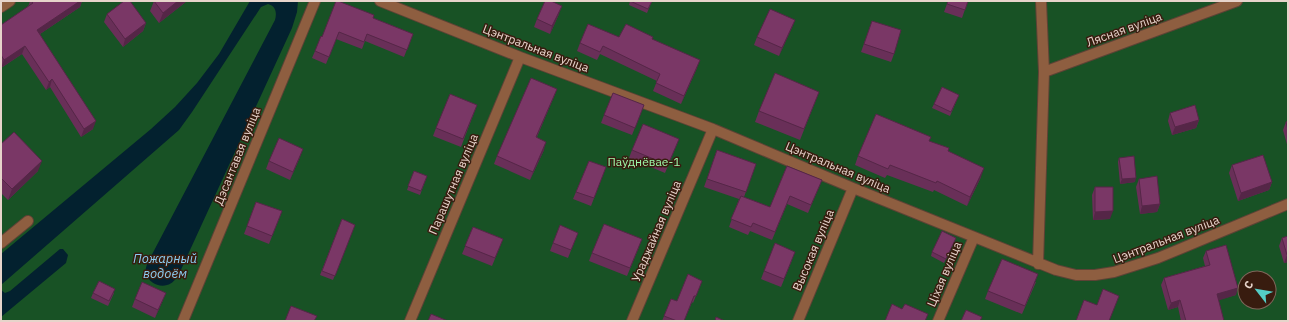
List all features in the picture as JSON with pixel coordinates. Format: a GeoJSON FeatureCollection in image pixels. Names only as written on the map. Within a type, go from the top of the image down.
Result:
{"type":"FeatureCollection","features":[{"type":"Feature","properties":{"kind":"lane"},"geometry":{"type":"LineString","coordinates":[[1,7],[10,1]]}},
{"type":"Feature","properties":{"kind":"lane","name":"Дэсантавая вуліца"},"geometry":{"type":"LineString","coordinates":[[183,321],[315,1]]}},
{"type":"Feature","properties":{"kind":"lane","name":"Цэнтральная вуліца"},"geometry":{"type":"LineString","coordinates":[[380,1],[520,57],[713,129],[1038,264],[1076,275],[1095,275],[1114,272],[1158,258],[1288,204]]}},
{"type":"Feature","properties":{"kind":"lane"},"geometry":{"type":"LineString","coordinates":[[1038,264],[1044,72],[1041,1]]}},
{"type":"Feature","properties":{"kind":"lane","name":"Лясная вуліца"},"geometry":{"type":"LineString","coordinates":[[1044,72],[1237,1]]}},
{"type":"Feature","properties":{"kind":"lane","name":"Парашутная вуліца"},"geometry":{"type":"LineString","coordinates":[[410,321],[520,57]]}},
{"type":"Feature","properties":{"kind":"lane","name":"Ураджайная вуліца"},"geometry":{"type":"LineString","coordinates":[[632,321],[713,129]]}},
{"type":"Feature","properties":{"kind":"lane","name":"Высокая вуліца"},"geometry":{"type":"LineString","coordinates":[[798,321],[853,188]]}},
{"type":"Feature","properties":{"kind":"lane"},"geometry":{"type":"LineString","coordinates":[[1,243],[28,221]]}},
{"type":"Feature","properties":{"kind":"lane","name":"Ціхая вуліца"},"geometry":{"type":"LineString","coordinates":[[938,321],[974,238]]}},
{"type":"Feature","properties":{"kind":"green space","name":"Паўднёвае-1"},"geometry":{"type":"Polygon","coordinates":[[[1,1],[1288,1],[1288,321],[1,321],[1,1]]]}},
{"type":"Feature","properties":{"kind":"water","name":"Пожарный водоём"},"geometry":{"type":"Polygon","coordinates":[[[250,1],[298,1],[297,12],[292,28],[179,274],[171,284],[161,286],[151,282],[146,274],[147,264],[275,20],[275,10],[271,5],[268,4],[261,7],[179,130],[1,285],[1,254],[151,129],[175,107],[197,83],[219,54],[250,1]]]}},
{"type":"Feature","properties":{"kind":"water"},"geometry":{"type":"Polygon","coordinates":[[[60,249],[63,249],[68,255],[66,263],[1,317],[1,290],[5,293],[10,291],[60,249]]]}},
{"type":"Feature","properties":{"kind":"building"},"geometry":{"type":"Polygon","coordinates":[[[31,1],[80,1],[37,30],[96,121],[84,129],[52,79],[49,82],[25,46],[4,60],[1,55],[1,25],[33,3],[31,1]]]}},
{"type":"Feature","properties":{"kind":"building"},"geometry":{"type":"Polygon","coordinates":[[[124,1],[130,1],[146,23],[125,39],[107,14],[124,1]]]}},
{"type":"Feature","properties":{"kind":"building"},"geometry":{"type":"Polygon","coordinates":[[[154,1],[178,1],[163,13],[154,1]]]}},
{"type":"Feature","properties":{"kind":"building"},"geometry":{"type":"Polygon","coordinates":[[[336,1],[374,15],[373,18],[413,34],[407,50],[367,34],[364,42],[339,32],[329,57],[315,51],[336,1]]]}},
{"type":"Feature","properties":{"kind":"building"},"geometry":{"type":"Polygon","coordinates":[[[545,1],[551,1],[562,6],[552,26],[537,19],[545,1]]]}},
{"type":"Feature","properties":{"kind":"building"},"geometry":{"type":"Polygon","coordinates":[[[630,1],[652,1],[648,9],[630,1]]]}},
{"type":"Feature","properties":{"kind":"building"},"geometry":{"type":"Polygon","coordinates":[[[948,1],[968,1],[965,10],[947,4],[948,1]]]}},
{"type":"Feature","properties":{"kind":"building"},"geometry":{"type":"Polygon","coordinates":[[[770,9],[795,20],[782,48],[757,37],[770,9]]]}},
{"type":"Feature","properties":{"kind":"building"},"geometry":{"type":"Polygon","coordinates":[[[872,21],[901,30],[894,54],[864,44],[872,21]]]}},
{"type":"Feature","properties":{"kind":"building"},"geometry":{"type":"Polygon","coordinates":[[[588,24],[619,37],[626,24],[653,37],[652,39],[700,60],[684,96],[656,83],[660,74],[603,46],[600,52],[580,43],[588,24]]]}},
{"type":"Feature","properties":{"kind":"building"},"geometry":{"type":"Polygon","coordinates":[[[775,73],[819,92],[804,129],[759,111],[775,73]]]}},
{"type":"Feature","properties":{"kind":"building"},"geometry":{"type":"Polygon","coordinates":[[[531,78],[557,89],[536,137],[546,142],[533,172],[497,156],[531,78]]]}},
{"type":"Feature","properties":{"kind":"building"},"geometry":{"type":"Polygon","coordinates":[[[942,87],[959,95],[951,112],[934,104],[942,87]]]}},
{"type":"Feature","properties":{"kind":"building"},"geometry":{"type":"Polygon","coordinates":[[[613,93],[644,105],[635,128],[604,115],[613,93]]]}},
{"type":"Feature","properties":{"kind":"building"},"geometry":{"type":"Polygon","coordinates":[[[450,94],[477,105],[463,139],[436,128],[450,94]]]}},
{"type":"Feature","properties":{"kind":"building"},"geometry":{"type":"Polygon","coordinates":[[[1195,105],[1199,120],[1175,127],[1170,113],[1195,105]]]}},
{"type":"Feature","properties":{"kind":"building"},"geometry":{"type":"Polygon","coordinates":[[[876,114],[931,137],[929,141],[949,148],[948,151],[984,168],[970,197],[937,181],[936,183],[890,165],[888,169],[858,156],[876,114]]]}},
{"type":"Feature","properties":{"kind":"building"},"geometry":{"type":"Polygon","coordinates":[[[643,124],[679,139],[668,165],[632,150],[643,124]]]}},
{"type":"Feature","properties":{"kind":"building"},"geometry":{"type":"Polygon","coordinates":[[[14,132],[42,161],[12,189],[1,178],[1,144],[14,132]]]}},
{"type":"Feature","properties":{"kind":"building"},"geometry":{"type":"Polygon","coordinates":[[[279,138],[303,149],[293,172],[269,161],[279,138]]]}},
{"type":"Feature","properties":{"kind":"building"},"geometry":{"type":"Polygon","coordinates":[[[717,150],[756,164],[746,192],[707,179],[717,150]]]}},
{"type":"Feature","properties":{"kind":"building"},"geometry":{"type":"Polygon","coordinates":[[[1263,155],[1272,182],[1241,193],[1232,165],[1263,155]]]}},
{"type":"Feature","properties":{"kind":"building"},"geometry":{"type":"Polygon","coordinates":[[[1134,156],[1136,178],[1122,179],[1119,158],[1134,156]]]}},
{"type":"Feature","properties":{"kind":"building"},"geometry":{"type":"Polygon","coordinates":[[[589,161],[606,167],[594,198],[576,192],[589,161]]]}},
{"type":"Feature","properties":{"kind":"building"},"geometry":{"type":"Polygon","coordinates":[[[787,166],[822,180],[811,205],[790,196],[775,232],[753,223],[751,227],[731,219],[741,196],[770,207],[787,166]]]}},
{"type":"Feature","properties":{"kind":"building"},"geometry":{"type":"Polygon","coordinates":[[[414,171],[427,176],[421,191],[408,186],[414,171]]]}},
{"type":"Feature","properties":{"kind":"building"},"geometry":{"type":"Polygon","coordinates":[[[1157,176],[1160,204],[1142,206],[1139,179],[1157,176]]]}},
{"type":"Feature","properties":{"kind":"building"},"geometry":{"type":"Polygon","coordinates":[[[1095,187],[1113,187],[1113,211],[1095,212],[1095,187]]]}},
{"type":"Feature","properties":{"kind":"building"},"geometry":{"type":"Polygon","coordinates":[[[256,202],[282,211],[272,236],[247,226],[256,202]]]}},
{"type":"Feature","properties":{"kind":"building"},"geometry":{"type":"Polygon","coordinates":[[[342,219],[355,225],[335,276],[322,271],[342,219]]]}},
{"type":"Feature","properties":{"kind":"building"},"geometry":{"type":"Polygon","coordinates":[[[604,224],[642,239],[630,268],[592,253],[604,224]]]}},
{"type":"Feature","properties":{"kind":"building"},"geometry":{"type":"Polygon","coordinates":[[[560,225],[578,233],[571,250],[553,243],[560,225]]]}},
{"type":"Feature","properties":{"kind":"building"},"geometry":{"type":"Polygon","coordinates":[[[473,227],[503,239],[495,258],[465,246],[473,227]]]}},
{"type":"Feature","properties":{"kind":"building"},"geometry":{"type":"Polygon","coordinates":[[[942,231],[956,238],[946,259],[932,252],[942,231]]]}},
{"type":"Feature","properties":{"kind":"building"},"geometry":{"type":"Polygon","coordinates":[[[1288,236],[1288,255],[1287,255],[1282,238],[1288,236]]]}},
{"type":"Feature","properties":{"kind":"building"},"geometry":{"type":"Polygon","coordinates":[[[775,243],[795,252],[784,279],[764,271],[775,243]]]}},
{"type":"Feature","properties":{"kind":"building"},"geometry":{"type":"Polygon","coordinates":[[[1226,245],[1237,288],[1217,294],[1224,321],[1186,321],[1180,300],[1171,303],[1164,278],[1210,265],[1206,251],[1226,245]]]}},
{"type":"Feature","properties":{"kind":"building"},"geometry":{"type":"Polygon","coordinates":[[[1002,259],[1038,274],[1025,306],[988,291],[1002,259]]]}},
{"type":"Feature","properties":{"kind":"building"},"geometry":{"type":"Polygon","coordinates":[[[688,274],[702,281],[684,321],[677,321],[664,316],[671,299],[677,301],[688,274]]]}},
{"type":"Feature","properties":{"kind":"building"},"geometry":{"type":"Polygon","coordinates":[[[99,281],[115,289],[109,301],[93,293],[99,281]]]}},
{"type":"Feature","properties":{"kind":"building"},"geometry":{"type":"Polygon","coordinates":[[[142,282],[166,293],[158,310],[135,299],[142,282]]]}},
{"type":"Feature","properties":{"kind":"building"},"geometry":{"type":"Polygon","coordinates":[[[1103,289],[1119,296],[1109,321],[1076,321],[1084,300],[1097,305],[1103,289]]]}},
{"type":"Feature","properties":{"kind":"building"},"geometry":{"type":"Polygon","coordinates":[[[892,304],[902,309],[905,304],[928,314],[925,321],[885,321],[892,304]]]}},
{"type":"Feature","properties":{"kind":"building"},"geometry":{"type":"Polygon","coordinates":[[[291,306],[317,316],[314,321],[285,321],[291,306]]]}},
{"type":"Feature","properties":{"kind":"building"},"geometry":{"type":"Polygon","coordinates":[[[966,310],[982,317],[980,321],[961,321],[966,310]]]}},
{"type":"Feature","properties":{"kind":"building"},"geometry":{"type":"Polygon","coordinates":[[[431,314],[448,321],[428,321],[431,314]]]}},
{"type":"Feature","properties":{"kind":"building"},"geometry":{"type":"Polygon","coordinates":[[[716,317],[725,321],[715,321],[716,317]]]}}]}
